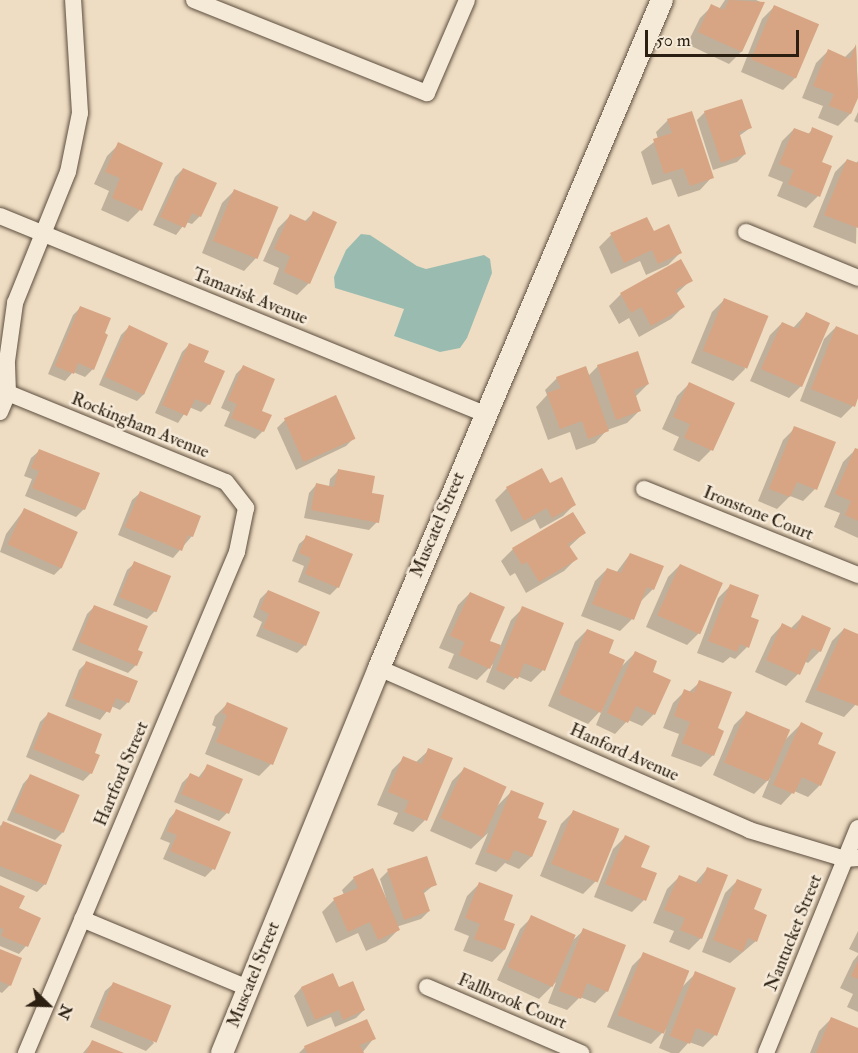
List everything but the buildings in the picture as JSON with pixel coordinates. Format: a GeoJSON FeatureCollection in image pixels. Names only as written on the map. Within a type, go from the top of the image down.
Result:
{"type":"FeatureCollection","features":[{"type":"Feature","properties":{"kind":"street"},"geometry":{"type":"LineString","coordinates":[[0,412],[8,393],[7,361],[15,303],[68,172],[80,113],[73,0]]}},
{"type":"Feature","properties":{"kind":"street"},"geometry":{"type":"LineString","coordinates":[[194,0],[427,93],[467,0]]}},
{"type":"Feature","properties":{"kind":"street","name":"Muscatel Street"},"geometry":{"type":"LineString","coordinates":[[222,1053],[485,414],[662,0]]}},
{"type":"Feature","properties":{"kind":"street","name":"Tamarisk Avenue"},"geometry":{"type":"LineString","coordinates":[[0,216],[485,414]]}},
{"type":"Feature","properties":{"kind":"street"},"geometry":{"type":"LineString","coordinates":[[746,232],[858,278]]}},
{"type":"Feature","properties":{"kind":"street","name":"Rockingham Avenue"},"geometry":{"type":"LineString","coordinates":[[8,393],[226,482],[246,508]]}},
{"type":"Feature","properties":{"kind":"street","name":"Ironstone Court"},"geometry":{"type":"LineString","coordinates":[[644,489],[858,575]]}},
{"type":"Feature","properties":{"kind":"street","name":"Hartford Street"},"geometry":{"type":"LineString","coordinates":[[26,1053],[237,552],[246,508]]}},
{"type":"Feature","properties":{"kind":"street","name":"Hanford Avenue"},"geometry":{"type":"LineString","coordinates":[[379,668],[749,830],[852,858]]}},
{"type":"Feature","properties":{"kind":"street","name":"Nantucket Street"},"geometry":{"type":"LineString","coordinates":[[766,1053],[852,858],[858,828]]}},
{"type":"Feature","properties":{"kind":"street"},"geometry":{"type":"LineString","coordinates":[[82,919],[248,988]]}},
{"type":"Feature","properties":{"kind":"street","name":"Fallbrook Court"},"geometry":{"type":"LineString","coordinates":[[427,987],[581,1053]]}},
{"type":"Feature","properties":{"kind":"water"},"geometry":{"type":"Polygon","coordinates":[[[361,234],[370,235],[417,266],[426,269],[484,255],[490,259],[492,273],[467,338],[460,348],[440,352],[394,336],[404,309],[335,288],[334,277],[346,250],[361,234]]]}}]}
